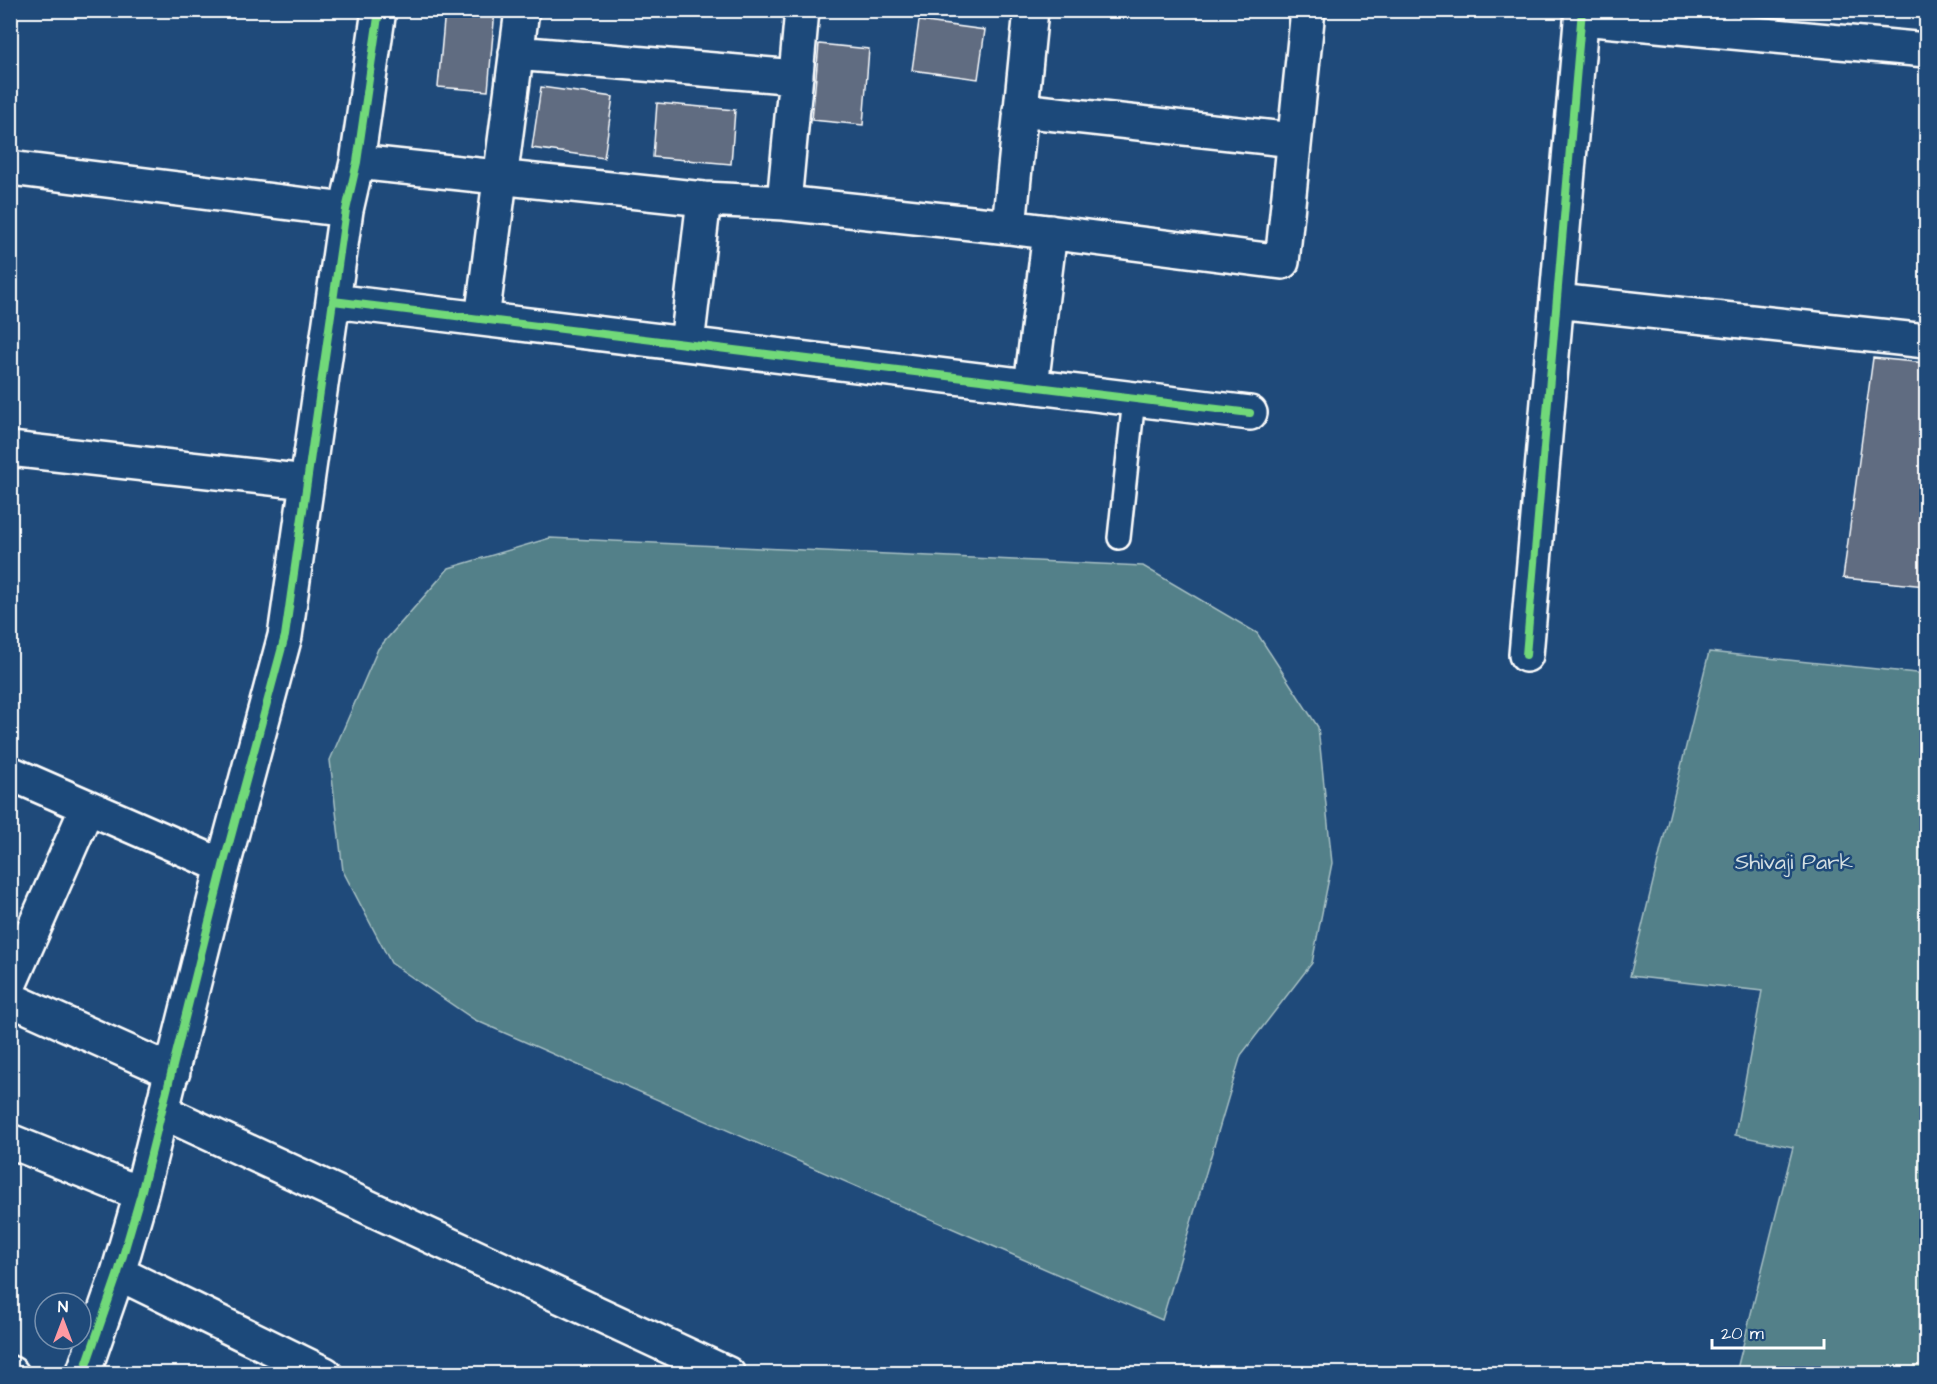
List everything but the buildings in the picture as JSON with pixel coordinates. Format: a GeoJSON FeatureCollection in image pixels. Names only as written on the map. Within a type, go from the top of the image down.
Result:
{"type":"FeatureCollection","features":[{"type":"Feature","properties":{"kind":"street"},"geometry":{"type":"LineString","coordinates":[[83,1374],[118,1274],[141,1194],[223,866],[285,636],[346,210],[357,162],[379,10]]}},
{"type":"Feature","properties":{"kind":"street"},"geometry":{"type":"LineString","coordinates":[[483,319],[522,10]]}},
{"type":"Feature","properties":{"kind":"street"},"geometry":{"type":"LineString","coordinates":[[784,203],[802,10]]}},
{"type":"Feature","properties":{"kind":"street"},"geometry":{"type":"LineString","coordinates":[[1009,227],[1031,10]]}},
{"type":"Feature","properties":{"kind":"street"},"geometry":{"type":"LineString","coordinates":[[357,162],[704,199],[784,203],[1009,227],[1282,262],[1308,10]]}},
{"type":"Feature","properties":{"kind":"street"},"geometry":{"type":"LineString","coordinates":[[1526,656],[1582,14],[1926,50]]}},
{"type":"Feature","properties":{"kind":"street"},"geometry":{"type":"LineString","coordinates":[[516,52],[796,77]]}},
{"type":"Feature","properties":{"kind":"street"},"geometry":{"type":"LineString","coordinates":[[1020,110],[1294,140]]}},
{"type":"Feature","properties":{"kind":"street"},"geometry":{"type":"LineString","coordinates":[[10,168],[346,210]]}},
{"type":"Feature","properties":{"kind":"street"},"geometry":{"type":"LineString","coordinates":[[687,344],[704,199]]}},
{"type":"Feature","properties":{"kind":"street"},"geometry":{"type":"LineString","coordinates":[[1031,386],[1050,232]]}},
{"type":"Feature","properties":{"kind":"street"},"geometry":{"type":"LineString","coordinates":[[333,301],[1250,413]]}},
{"type":"Feature","properties":{"kind":"street"},"geometry":{"type":"LineString","coordinates":[[1557,301],[1926,341]]}},
{"type":"Feature","properties":{"kind":"street"},"geometry":{"type":"LineString","coordinates":[[10,449],[307,483]]}},
{"type":"Feature","properties":{"kind":"street"},"geometry":{"type":"LineString","coordinates":[[10,773],[223,866]]}},
{"type":"Feature","properties":{"kind":"street"},"geometry":{"type":"LineString","coordinates":[[10,983],[87,808]]}},
{"type":"Feature","properties":{"kind":"street"},"geometry":{"type":"LineString","coordinates":[[10,999],[173,1072]]}},
{"type":"Feature","properties":{"kind":"street"},"geometry":{"type":"LineString","coordinates":[[163,1112],[728,1374]]}},
{"type":"Feature","properties":{"kind":"street"},"geometry":{"type":"LineString","coordinates":[[10,1141],[141,1194]]}},
{"type":"Feature","properties":{"kind":"street"},"geometry":{"type":"LineString","coordinates":[[118,1274],[325,1374]]}},
{"type":"Feature","properties":{"kind":"lane"},"geometry":{"type":"LineString","coordinates":[[1119,538],[1134,399]]}},
{"type":"Feature","properties":{"kind":"green space"},"geometry":{"type":"Polygon","coordinates":[[[550,538],[1143,566],[1257,633],[1318,727],[1332,863],[1312,963],[1241,1055],[1162,1320],[475,1020],[391,963],[343,871],[330,760],[378,649],[449,568],[550,538]]]}},
{"type":"Feature","properties":{"kind":"green space","name":"Shivaji Park"},"geometry":{"type":"Polygon","coordinates":[[[1709,652],[1926,674],[1926,1373],[1736,1373],[1793,1147],[1735,1135],[1762,991],[1630,976],[1709,652]]]}},
{"type":"Feature","properties":{"kind":"cycle path"},"geometry":{"type":"LineString","coordinates":[[83,1374],[118,1273],[141,1194],[223,866],[285,636],[346,210],[357,162],[379,10]]}},
{"type":"Feature","properties":{"kind":"cycle path"},"geometry":{"type":"LineString","coordinates":[[1526,655],[1582,10]]}},
{"type":"Feature","properties":{"kind":"cycle path"},"geometry":{"type":"LineString","coordinates":[[333,301],[1250,413]]}}]}
